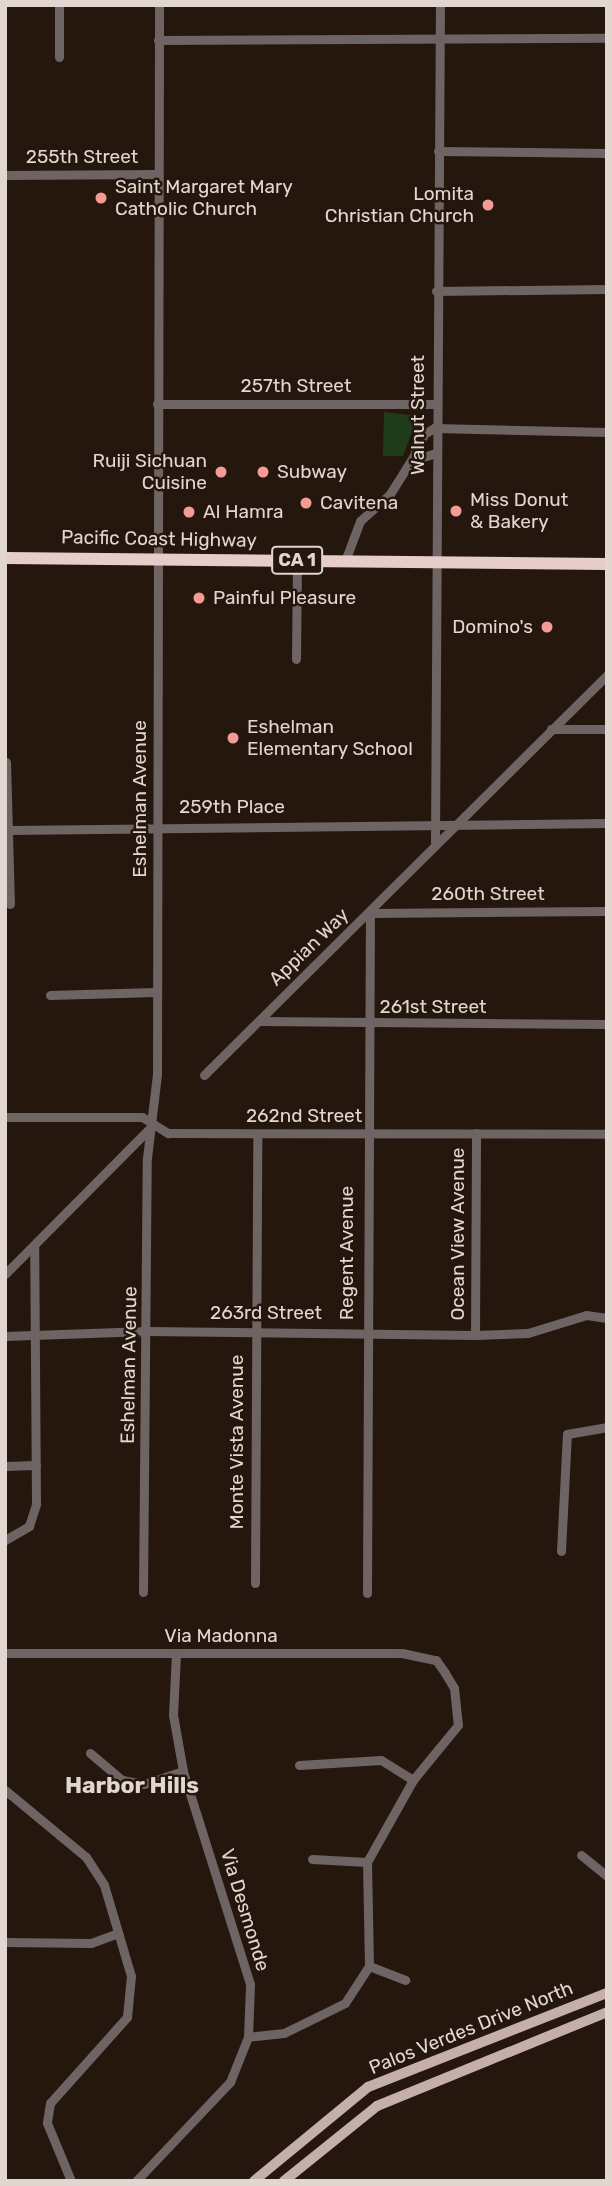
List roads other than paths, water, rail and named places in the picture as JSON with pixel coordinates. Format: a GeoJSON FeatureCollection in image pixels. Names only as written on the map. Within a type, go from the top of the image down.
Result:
{"type":"FeatureCollection","features":[{"type":"Feature","properties":{"kind":"highway","name":"Pacific Coast Highway"},"geometry":{"type":"LineString","coordinates":[[5,558],[607,564]]}},
{"type":"Feature","properties":{"kind":"main road","name":"Palos Verdes Drive North"},"geometry":{"type":"LineString","coordinates":[[254,2181],[368,2087],[607,1993]]}},
{"type":"Feature","properties":{"kind":"main road","name":"Palos Verdes Drive North"},"geometry":{"type":"LineString","coordinates":[[285,2181],[377,2106],[607,2012]]}},
{"type":"Feature","properties":{"kind":"street"},"geometry":{"type":"LineString","coordinates":[[59,5],[59,57]]}},
{"type":"Feature","properties":{"kind":"street","name":"Eshelman Avenue"},"geometry":{"type":"LineString","coordinates":[[143,1592],[147,1158],[154,1124],[158,827],[159,5]]}},
{"type":"Feature","properties":{"kind":"street","name":"Walnut Street"},"geometry":{"type":"LineString","coordinates":[[436,825],[437,562],[434,428],[440,5]]}},
{"type":"Feature","properties":{"kind":"street"},"geometry":{"type":"LineString","coordinates":[[158,40],[607,38]]}},
{"type":"Feature","properties":{"kind":"street"},"geometry":{"type":"LineString","coordinates":[[438,151],[607,153]]}},
{"type":"Feature","properties":{"kind":"street","name":"255th Street"},"geometry":{"type":"LineString","coordinates":[[5,174],[158,174]]}},
{"type":"Feature","properties":{"kind":"street"},"geometry":{"type":"LineString","coordinates":[[436,291],[607,289]]}},
{"type":"Feature","properties":{"kind":"street","name":"257th Street"},"geometry":{"type":"LineString","coordinates":[[157,404],[435,404]]}},
{"type":"Feature","properties":{"kind":"street"},"geometry":{"type":"LineString","coordinates":[[345,561],[353,530],[390,494],[424,434],[434,428],[607,432]]}},
{"type":"Feature","properties":{"kind":"street"},"geometry":{"type":"LineString","coordinates":[[411,461],[435,453]]}},
{"type":"Feature","properties":{"kind":"street"},"geometry":{"type":"LineString","coordinates":[[296,659],[297,560]]}},
{"type":"Feature","properties":{"kind":"street","name":"Appian Way"},"geometry":{"type":"LineString","coordinates":[[204,1075],[370,913],[435,842],[607,675]]}},
{"type":"Feature","properties":{"kind":"street"},"geometry":{"type":"LineString","coordinates":[[551,729],[607,729]]}},
{"type":"Feature","properties":{"kind":"street"},"geometry":{"type":"LineString","coordinates":[[6,762],[10,904]]}},
{"type":"Feature","properties":{"kind":"street","name":"259th Place"},"geometry":{"type":"LineString","coordinates":[[10,830],[607,823]]}},
{"type":"Feature","properties":{"kind":"street"},"geometry":{"type":"LineString","coordinates":[[435,842],[436,825]]}},
{"type":"Feature","properties":{"kind":"street","name":"260th Street"},"geometry":{"type":"LineString","coordinates":[[370,913],[607,911]]}},
{"type":"Feature","properties":{"kind":"street","name":"Regent Avenue"},"geometry":{"type":"LineString","coordinates":[[367,1593],[365,1133],[370,913]]}},
{"type":"Feature","properties":{"kind":"street"},"geometry":{"type":"LineString","coordinates":[[50,995],[155,992]]}},
{"type":"Feature","properties":{"kind":"street","name":"261st Street"},"geometry":{"type":"LineString","coordinates":[[259,1021],[607,1024]]}},
{"type":"Feature","properties":{"kind":"street","name":"262nd Street"},"geometry":{"type":"LineString","coordinates":[[5,1117],[124,1116],[154,1124],[168,1133],[607,1134]]}},
{"type":"Feature","properties":{"kind":"street"},"geometry":{"type":"LineString","coordinates":[[5,1274],[154,1124]]}},
{"type":"Feature","properties":{"kind":"street","name":"Monte Vista Avenue"},"geometry":{"type":"LineString","coordinates":[[254,1583],[257,1133]]}},
{"type":"Feature","properties":{"kind":"street","name":"Ocean View Avenue"},"geometry":{"type":"LineString","coordinates":[[475,1335],[476,1133]]}},
{"type":"Feature","properties":{"kind":"street"},"geometry":{"type":"LineString","coordinates":[[7,1540],[29,1526],[36,1465],[37,1335],[34,1246]]}},
{"type":"Feature","properties":{"kind":"street","name":"263rd Street"},"geometry":{"type":"LineString","coordinates":[[5,1336],[147,1331],[528,1334],[586,1315],[607,1318]]}},
{"type":"Feature","properties":{"kind":"street"},"geometry":{"type":"LineString","coordinates":[[561,1551],[568,1434],[607,1427]]}},
{"type":"Feature","properties":{"kind":"street"},"geometry":{"type":"LineString","coordinates":[[5,1466],[36,1465]]}},
{"type":"Feature","properties":{"kind":"street","name":"Via Madonna"},"geometry":{"type":"LineString","coordinates":[[5,1653],[402,1653],[436,1660],[454,1688],[458,1726],[412,1780]]}},
{"type":"Feature","properties":{"kind":"street","name":"Via Desmonde"},"geometry":{"type":"LineString","coordinates":[[136,2181],[230,2082],[248,2037],[250,1984],[183,1771],[173,1715],[177,1654]]}},
{"type":"Feature","properties":{"kind":"street"},"geometry":{"type":"LineString","coordinates":[[90,1753],[122,1780],[144,1784],[183,1771]]}},
{"type":"Feature","properties":{"kind":"street"},"geometry":{"type":"LineString","coordinates":[[248,2037],[284,2033],[345,2003],[369,1966],[367,1862],[412,1780],[381,1760],[299,1765]]}},
{"type":"Feature","properties":{"kind":"street"},"geometry":{"type":"LineString","coordinates":[[5,1790],[86,1857],[104,1885],[132,1988],[127,2017],[50,2102],[47,2123],[71,2181]]}},
{"type":"Feature","properties":{"kind":"street"},"geometry":{"type":"LineString","coordinates":[[581,1855],[607,1876]]}},
{"type":"Feature","properties":{"kind":"street"},"geometry":{"type":"LineString","coordinates":[[312,1859],[367,1862]]}},
{"type":"Feature","properties":{"kind":"street"},"geometry":{"type":"LineString","coordinates":[[5,1942],[91,1942],[118,1933]]}},
{"type":"Feature","properties":{"kind":"street"},"geometry":{"type":"LineString","coordinates":[[369,1966],[405,1980]]}},
{"type":"Feature","properties":{"kind":"place","name":"Saint Margaret Mary Catholic Church"},"geometry":{"type":"Point","coordinates":[101,198]}},
{"type":"Feature","properties":{"kind":"place","name":"Lomita Christian Church"},"geometry":{"type":"Point","coordinates":[488,205]}},
{"type":"Feature","properties":{"kind":"place","name":"Ruiji Sichuan Cuisine"},"geometry":{"type":"Point","coordinates":[221,472]}},
{"type":"Feature","properties":{"kind":"place","name":"Subway"},"geometry":{"type":"Point","coordinates":[263,472]}},
{"type":"Feature","properties":{"kind":"place","name":"Cavitena"},"geometry":{"type":"Point","coordinates":[306,503]}},
{"type":"Feature","properties":{"kind":"place","name":"Miss Donut & Bakery"},"geometry":{"type":"Point","coordinates":[456,511]}},
{"type":"Feature","properties":{"kind":"place","name":"Al Hamra"},"geometry":{"type":"Point","coordinates":[189,512]}},
{"type":"Feature","properties":{"kind":"place","name":"Painful Pleasure"},"geometry":{"type":"Point","coordinates":[199,598]}},
{"type":"Feature","properties":{"kind":"place","name":"Domino's"},"geometry":{"type":"Point","coordinates":[547,627]}},
{"type":"Feature","properties":{"kind":"place","name":"Eshelman Elementary School"},"geometry":{"type":"Point","coordinates":[233,738]}},
{"type":"Feature","properties":{"kind":"district","name":"Harbor Hills"},"geometry":{"type":"Point","coordinates":[132,1785]}}]}
